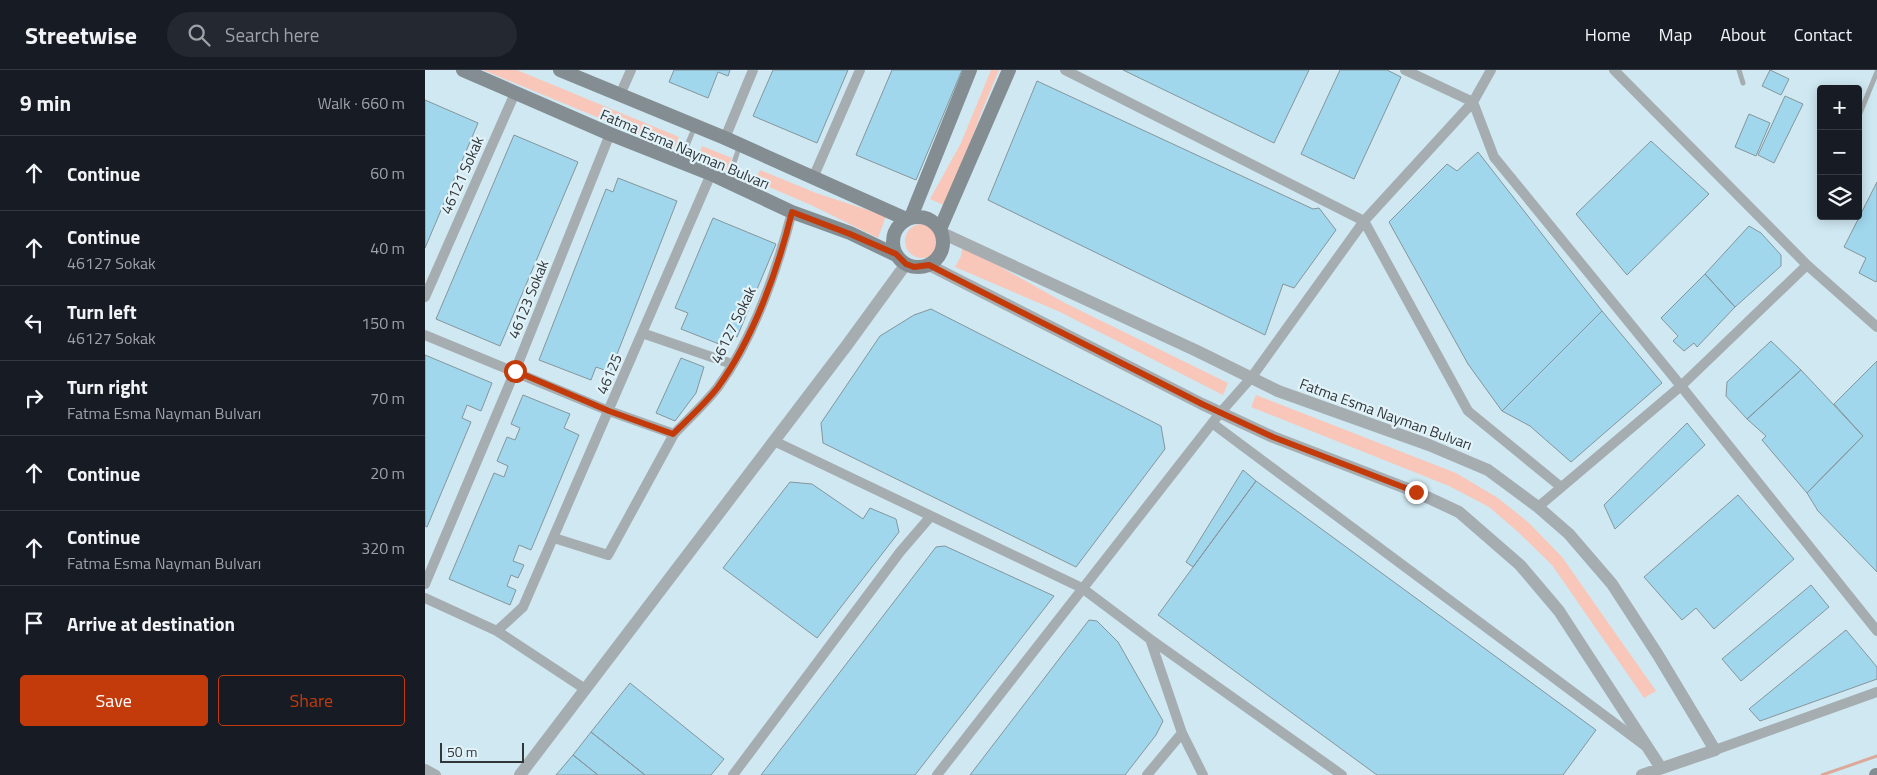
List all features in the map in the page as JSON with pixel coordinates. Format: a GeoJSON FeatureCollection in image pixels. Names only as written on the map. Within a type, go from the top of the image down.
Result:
{"type":"FeatureCollection","features":[{"type":"Feature","properties":{"kind":"main road","name":"Fatma Esma Nayman Bulvarı"},"geometry":{"type":"LineString","coordinates":[[463,70],[610,134],[711,174],[792,212],[850,234],[901,259]]}},
{"type":"Feature","properties":{"kind":"main road","name":"Fatma Esma Nayman Bulvarı"},"geometry":{"type":"LineString","coordinates":[[560,70],[725,138],[908,218]]}},
{"type":"Feature","properties":{"kind":"main road"},"geometry":{"type":"LineString","coordinates":[[908,218],[919,216],[928,218],[935,222],[941,231],[943,248],[940,255],[929,265],[914,267],[901,259],[893,247],[895,231],[908,218],[970,70]]}},
{"type":"Feature","properties":{"kind":"main road"},"geometry":{"type":"LineString","coordinates":[[941,231],[1009,70]]}},
{"type":"Feature","properties":{"kind":"street"},"geometry":{"type":"LineString","coordinates":[[621,95],[631,70]]}},
{"type":"Feature","properties":{"kind":"street"},"geometry":{"type":"LineString","coordinates":[[725,138],[753,70]]}},
{"type":"Feature","properties":{"kind":"street"},"geometry":{"type":"LineString","coordinates":[[813,178],[860,70]]}},
{"type":"Feature","properties":{"kind":"street"},"geometry":{"type":"LineString","coordinates":[[1065,70],[1364,221],[1468,410],[1561,487]]}},
{"type":"Feature","properties":{"kind":"street"},"geometry":{"type":"LineString","coordinates":[[1405,70],[1473,102],[1493,157],[1681,386],[1877,631]]}},
{"type":"Feature","properties":{"kind":"street"},"geometry":{"type":"LineString","coordinates":[[937,775],[1220,413],[1251,378],[1364,221],[1473,102],[1491,70]]}},
{"type":"Feature","properties":{"kind":"street"},"geometry":{"type":"LineString","coordinates":[[1614,70],[1807,265],[1877,327]]}},
{"type":"Feature","properties":{"kind":"street","name":"46121 Sokak"},"geometry":{"type":"LineString","coordinates":[[425,297],[515,93]]}},
{"type":"Feature","properties":{"kind":"street","name":"46123 Sokak"},"geometry":{"type":"LineString","coordinates":[[425,584],[515,371],[610,134]]}},
{"type":"Feature","properties":{"kind":"street","name":"46125"},"geometry":{"type":"LineString","coordinates":[[497,631],[523,608],[711,174]]}},
{"type":"Feature","properties":{"kind":"street","name":"46127 Sokak"},"geometry":{"type":"LineString","coordinates":[[553,538],[608,555],[673,434],[717,388],[732,364],[760,311],[787,233],[792,212]]}},
{"type":"Feature","properties":{"kind":"street","name":"Fatma Esma Nayman Bulvarı"},"geometry":{"type":"LineString","coordinates":[[941,231],[1278,391],[1429,445],[1489,470],[1538,506],[1569,534],[1612,584],[1658,655],[1715,750]]}},
{"type":"Feature","properties":{"kind":"street"},"geometry":{"type":"LineString","coordinates":[[520,775],[774,441],[901,259]]}},
{"type":"Feature","properties":{"kind":"street"},"geometry":{"type":"LineString","coordinates":[[929,265],[1220,413],[1273,437],[1416,492],[1459,512],[1520,565],[1559,611],[1661,768]]}},
{"type":"Feature","properties":{"kind":"street"},"geometry":{"type":"LineString","coordinates":[[1538,506],[1681,386],[1807,265]]}},
{"type":"Feature","properties":{"kind":"street"},"geometry":{"type":"LineString","coordinates":[[643,333],[732,364]]}},
{"type":"Feature","properties":{"kind":"street"},"geometry":{"type":"LineString","coordinates":[[425,334],[609,411],[673,434]]}},
{"type":"Feature","properties":{"kind":"street"},"geometry":{"type":"LineString","coordinates":[[1212,424],[1649,748]]}},
{"type":"Feature","properties":{"kind":"street"},"geometry":{"type":"LineString","coordinates":[[774,441],[1082,588],[1150,639],[1342,775]]}},
{"type":"Feature","properties":{"kind":"street"},"geometry":{"type":"LineString","coordinates":[[733,775],[900,552],[931,516]]}},
{"type":"Feature","properties":{"kind":"street"},"geometry":{"type":"LineString","coordinates":[[425,598],[497,631],[585,690]]}},
{"type":"Feature","properties":{"kind":"street"},"geometry":{"type":"LineString","coordinates":[[1150,639],[1182,733],[1203,775]]}},
{"type":"Feature","properties":{"kind":"street"},"geometry":{"type":"LineString","coordinates":[[1642,775],[1877,692]]}},
{"type":"Feature","properties":{"kind":"street"},"geometry":{"type":"LineString","coordinates":[[1147,775],[1182,733]]}},
{"type":"Feature","properties":{"kind":"street"},"geometry":{"type":"LineString","coordinates":[[425,768],[436,775]]}},
{"type":"Feature","properties":{"kind":"lane"},"geometry":{"type":"LineString","coordinates":[[1739,70],[1743,83]]}},
{"type":"Feature","properties":{"kind":"lane"},"geometry":{"type":"LineString","coordinates":[[1862,108],[1877,72]]}},
{"type":"Feature","properties":{"kind":"lane"},"geometry":{"type":"LineString","coordinates":[[680,162],[695,126]]}},
{"type":"Feature","properties":{"kind":"lane"},"geometry":{"type":"LineString","coordinates":[[727,182],[740,145]]}},
{"type":"Feature","properties":{"kind":"shaded area"},"geometry":{"type":"Polygon","coordinates":[[[425,70],[1877,70],[1877,775],[425,775],[425,70]]]}},
{"type":"Feature","properties":{"kind":"shaded area"},"geometry":{"type":"Polygon","coordinates":[[[483,70],[517,70],[679,137],[674,149],[483,70]]]}},
{"type":"Feature","properties":{"kind":"shaded area"},"geometry":{"type":"Polygon","coordinates":[[[991,70],[999,70],[981,113],[948,207],[930,199],[961,143],[991,70]]]}},
{"type":"Feature","properties":{"kind":"shaded area"},"geometry":{"type":"Polygon","coordinates":[[[702,146],[732,158],[727,170],[698,158],[702,146]]]}},
{"type":"Feature","properties":{"kind":"shaded area"},"geometry":{"type":"Polygon","coordinates":[[[760,170],[816,193],[886,216],[878,238],[811,205],[755,181],[760,170]]]}},
{"type":"Feature","properties":{"kind":"shaded area"},"geometry":{"type":"Polygon","coordinates":[[[922,224],[934,229],[939,241],[934,253],[922,258],[910,253],[905,241],[910,229],[922,224]]]}},
{"type":"Feature","properties":{"kind":"shaded area"},"geometry":{"type":"Polygon","coordinates":[[[963,246],[1065,303],[1228,383],[1223,395],[1060,312],[955,267],[961,256],[963,246]]]}},
{"type":"Feature","properties":{"kind":"shaded area"},"geometry":{"type":"Polygon","coordinates":[[[1256,395],[1456,473],[1498,498],[1529,523],[1562,557],[1656,691],[1644,698],[1552,565],[1489,507],[1449,486],[1251,407],[1256,395]]]}},
{"type":"Feature","properties":{"kind":"building"},"geometry":{"type":"Polygon","coordinates":[[[674,70],[730,70],[728,76],[718,72],[708,98],[669,82],[674,70]]]}},
{"type":"Feature","properties":{"kind":"building"},"geometry":{"type":"Polygon","coordinates":[[[773,70],[848,70],[817,143],[753,116],[773,70]]]}},
{"type":"Feature","properties":{"kind":"building"},"geometry":{"type":"Polygon","coordinates":[[[892,70],[962,70],[916,180],[856,155],[892,70]]]}},
{"type":"Feature","properties":{"kind":"building"},"geometry":{"type":"Polygon","coordinates":[[[1123,70],[1309,70],[1274,143],[1123,70]]]}},
{"type":"Feature","properties":{"kind":"building"},"geometry":{"type":"Polygon","coordinates":[[[1340,70],[1387,70],[1401,77],[1354,179],[1301,154],[1340,70]]]}},
{"type":"Feature","properties":{"kind":"building"},"geometry":{"type":"Polygon","coordinates":[[[1770,70],[1789,79],[1781,95],[1762,86],[1770,70]]]}},
{"type":"Feature","properties":{"kind":"building"},"geometry":{"type":"Polygon","coordinates":[[[1037,81],[1313,209],[1319,208],[1336,230],[1294,288],[1283,284],[1265,335],[988,200],[1037,81]]]}},
{"type":"Feature","properties":{"kind":"building"},"geometry":{"type":"Polygon","coordinates":[[[1785,96],[1803,104],[1774,163],[1758,155],[1785,96]]]}},
{"type":"Feature","properties":{"kind":"building"},"geometry":{"type":"Polygon","coordinates":[[[425,100],[478,123],[425,248],[425,100]]]}},
{"type":"Feature","properties":{"kind":"building"},"geometry":{"type":"Polygon","coordinates":[[[1749,114],[1770,123],[1756,156],[1735,147],[1749,114]]]}},
{"type":"Feature","properties":{"kind":"building"},"geometry":{"type":"Polygon","coordinates":[[[514,135],[578,162],[500,346],[436,319],[514,135]]]}},
{"type":"Feature","properties":{"kind":"building"},"geometry":{"type":"Polygon","coordinates":[[[1651,141],[1709,194],[1627,275],[1576,214],[1651,141]]]}},
{"type":"Feature","properties":{"kind":"building"},"geometry":{"type":"Polygon","coordinates":[[[1478,152],[1602,311],[1502,411],[1468,364],[1389,222],[1447,164],[1457,171],[1478,152]]]}},
{"type":"Feature","properties":{"kind":"building"},"geometry":{"type":"Polygon","coordinates":[[[618,178],[677,201],[610,372],[596,367],[591,380],[539,360],[606,189],[613,192],[618,178]]]}},
{"type":"Feature","properties":{"kind":"building"},"geometry":{"type":"Polygon","coordinates":[[[1877,182],[1876,282],[1859,273],[1866,258],[1844,247],[1858,220],[1862,220],[1862,212],[1877,182]]]}},
{"type":"Feature","properties":{"kind":"building"},"geometry":{"type":"Polygon","coordinates":[[[713,218],[776,244],[737,337],[724,331],[719,344],[681,329],[688,313],[675,308],[713,218]]]}},
{"type":"Feature","properties":{"kind":"building"},"geometry":{"type":"Polygon","coordinates":[[[1749,226],[1761,233],[1781,255],[1781,266],[1735,307],[1705,274],[1749,226]]]}},
{"type":"Feature","properties":{"kind":"building"},"geometry":{"type":"Polygon","coordinates":[[[1705,274],[1735,307],[1697,347],[1694,343],[1684,351],[1673,341],[1678,336],[1661,318],[1705,274]]]}},
{"type":"Feature","properties":{"kind":"building"},"geometry":{"type":"Polygon","coordinates":[[[931,309],[1161,426],[1165,449],[1076,567],[823,443],[821,423],[880,336],[914,315],[931,309]]]}},
{"type":"Feature","properties":{"kind":"building"},"geometry":{"type":"Polygon","coordinates":[[[1602,311],[1662,383],[1571,462],[1530,426],[1502,411],[1602,311]]]}},
{"type":"Feature","properties":{"kind":"building"},"geometry":{"type":"Polygon","coordinates":[[[1771,341],[1801,370],[1747,419],[1726,396],[1727,382],[1771,341]]]}},
{"type":"Feature","properties":{"kind":"building"},"geometry":{"type":"Polygon","coordinates":[[[425,355],[492,383],[481,411],[467,405],[462,418],[471,422],[427,527],[425,526],[425,355]]]}},
{"type":"Feature","properties":{"kind":"building"},"geometry":{"type":"Polygon","coordinates":[[[681,358],[704,367],[696,393],[675,421],[656,413],[681,358]]]}},
{"type":"Feature","properties":{"kind":"building"},"geometry":{"type":"Polygon","coordinates":[[[1877,361],[1877,572],[1818,511],[1807,493],[1863,436],[1834,404],[1877,361]]]}},
{"type":"Feature","properties":{"kind":"building"},"geometry":{"type":"Polygon","coordinates":[[[1801,370],[1863,436],[1807,493],[1762,440],[1766,436],[1747,419],[1801,370]]]}},
{"type":"Feature","properties":{"kind":"building"},"geometry":{"type":"Polygon","coordinates":[[[523,395],[570,414],[564,428],[579,435],[531,550],[519,545],[513,561],[524,565],[518,578],[511,575],[507,586],[516,590],[510,605],[449,579],[494,473],[504,477],[508,466],[497,461],[507,437],[515,440],[520,428],[511,424],[523,395]]]}},
{"type":"Feature","properties":{"kind":"building"},"geometry":{"type":"Polygon","coordinates":[[[1687,423],[1705,445],[1615,529],[1604,505],[1687,423]]]}},
{"type":"Feature","properties":{"kind":"building"},"geometry":{"type":"Polygon","coordinates":[[[1243,470],[1256,481],[1193,567],[1186,562],[1243,470]]]}},
{"type":"Feature","properties":{"kind":"building"},"geometry":{"type":"Polygon","coordinates":[[[1256,481],[1596,730],[1563,775],[1377,775],[1158,615],[1256,481]]]}},
{"type":"Feature","properties":{"kind":"building"},"geometry":{"type":"Polygon","coordinates":[[[790,482],[812,484],[863,519],[870,508],[896,519],[899,532],[817,638],[723,568],[790,482]]]}},
{"type":"Feature","properties":{"kind":"building"},"geometry":{"type":"Polygon","coordinates":[[[1738,495],[1794,559],[1714,629],[1696,608],[1682,620],[1644,577],[1738,495]]]}},
{"type":"Feature","properties":{"kind":"building"},"geometry":{"type":"Polygon","coordinates":[[[945,546],[1054,596],[915,775],[761,775],[936,547],[945,546]]]}},
{"type":"Feature","properties":{"kind":"building"},"geometry":{"type":"Polygon","coordinates":[[[1811,585],[1829,607],[1741,681],[1722,659],[1811,585]]]}},
{"type":"Feature","properties":{"kind":"building"},"geometry":{"type":"Polygon","coordinates":[[[1089,620],[1097,621],[1118,642],[1163,721],[1156,735],[1125,775],[970,775],[1089,620]]]}},
{"type":"Feature","properties":{"kind":"building"},"geometry":{"type":"Polygon","coordinates":[[[1846,630],[1877,667],[1877,679],[1760,721],[1749,709],[1846,630]]]}},
{"type":"Feature","properties":{"kind":"building"},"geometry":{"type":"Polygon","coordinates":[[[630,683],[724,759],[711,775],[645,775],[591,732],[630,683]]]}},
{"type":"Feature","properties":{"kind":"building"},"geometry":{"type":"Polygon","coordinates":[[[591,732],[645,775],[598,775],[573,755],[591,732]]]}},
{"type":"Feature","properties":{"kind":"building"},"geometry":{"type":"Polygon","coordinates":[[[573,755],[598,775],[556,775],[573,755]]]}},
{"type":"Feature","properties":{"kind":"waterway"},"geometry":{"type":"LineString","coordinates":[[1822,775],[1877,756]]}},
{"type":"Feature","properties":{"kind":"route"},"geometry":{"type":"LineString","coordinates":[[515,371],[609,411],[673,434],[717,388],[732,364],[760,311],[787,233],[792,212],[896,254],[906,264],[914,267],[929,265],[1202,404],[1273,437],[1416,492]]}}]}
